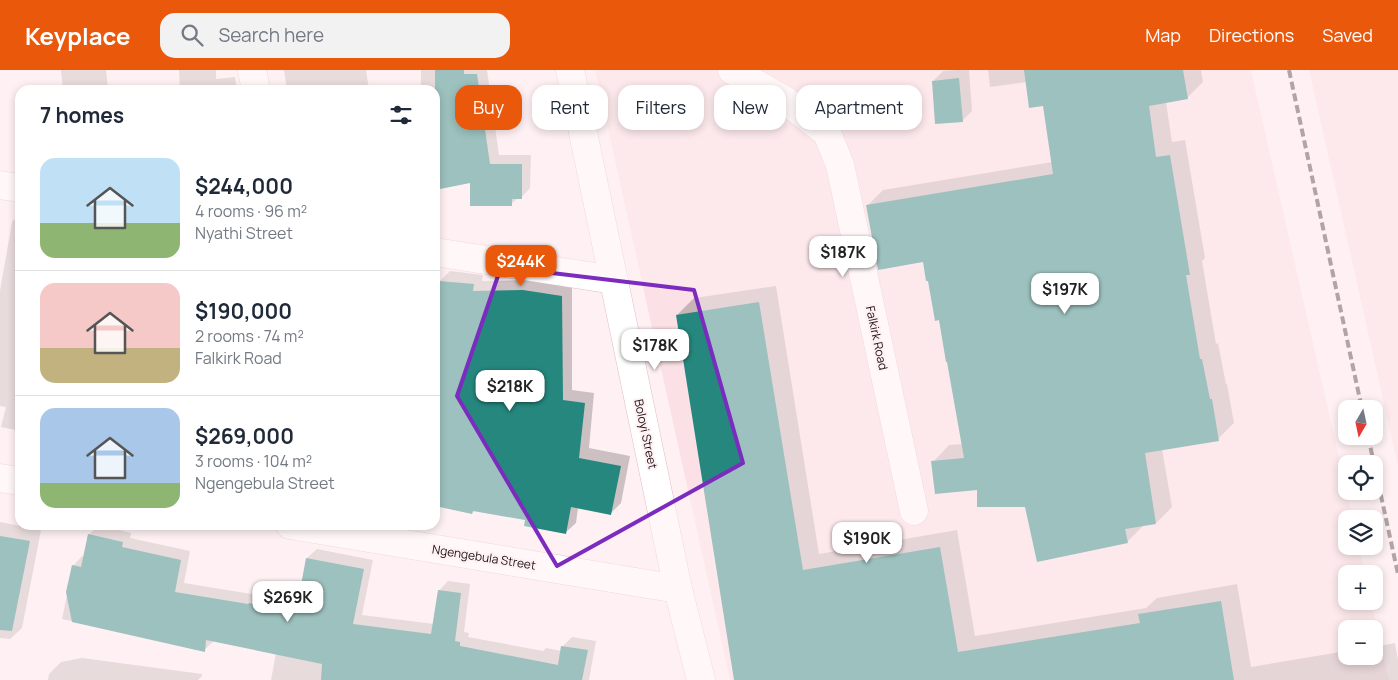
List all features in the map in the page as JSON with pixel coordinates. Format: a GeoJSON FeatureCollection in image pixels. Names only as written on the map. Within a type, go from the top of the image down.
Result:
{"type":"FeatureCollection","features":[{"type":"Feature","properties":{"kind":"street"},"geometry":{"type":"LineString","coordinates":[[252,70],[255,85]]}},
{"type":"Feature","properties":{"kind":"street","name":"Boloyi Street"},"geometry":{"type":"LineString","coordinates":[[570,70],[678,589],[701,680]]}},
{"type":"Feature","properties":{"kind":"street","name":"Falkirk Road"},"geometry":{"type":"LineString","coordinates":[[732,70],[786,100],[827,133],[840,165],[914,511]]}},
{"type":"Feature","properties":{"kind":"street"},"geometry":{"type":"LineString","coordinates":[[0,185],[15,187]]}},
{"type":"Feature","properties":{"kind":"street"},"geometry":{"type":"LineString","coordinates":[[440,253],[614,280]]}},
{"type":"Feature","properties":{"kind":"street"},"geometry":{"type":"LineString","coordinates":[[0,478],[15,480]]}},
{"type":"Feature","properties":{"kind":"street","name":"Ngengebula Street"},"geometry":{"type":"LineString","coordinates":[[320,530],[678,589]]}},
{"type":"Feature","properties":{"kind":"highlighted area"},"geometry":{"type":"Polygon","coordinates":[[[501,267],[694,290],[743,463],[557,566],[457,396],[501,267]]]}},
{"type":"Feature","properties":{"kind":"shaded area"},"geometry":{"type":"Polygon","coordinates":[[[595,70],[1251,70],[1338,455],[1338,500],[1349,500],[1351,510],[1338,510],[1338,555],[1361,555],[1363,565],[1338,565],[1338,610],[1373,610],[1375,620],[1338,620],[1338,665],[1383,665],[1383,654],[1389,680],[730,680],[608,129],[608,85],[598,85],[595,70]]]}},
{"type":"Feature","properties":{"kind":"shaded area"},"geometry":{"type":"Polygon","coordinates":[[[1309,70],[1398,70],[1398,466],[1309,70]]]}},
{"type":"Feature","properties":{"kind":"building"},"geometry":{"type":"Polygon","coordinates":[[[435,70],[464,70],[464,74],[477,74],[479,85],[455,85],[455,130],[485,130],[490,164],[522,164],[522,199],[512,199],[512,206],[470,206],[470,183],[440,189],[440,85],[435,85],[435,70]]]}},
{"type":"Feature","properties":{"kind":"building"},"geometry":{"type":"Polygon","coordinates":[[[1024,70],[1183,70],[1188,99],[1149,106],[1156,157],[1170,155],[1190,275],[1186,275],[1200,359],[1202,359],[1210,399],[1212,399],[1219,441],[1145,453],[1156,524],[1125,529],[1128,543],[1037,562],[1025,507],[977,507],[977,490],[935,494],[931,461],[964,458],[939,320],[935,321],[923,262],[878,270],[866,205],[1053,174],[1043,106],[1029,108],[1024,70]]]}},
{"type":"Feature","properties":{"kind":"building"},"geometry":{"type":"Polygon","coordinates":[[[959,78],[963,122],[935,124],[932,81],[959,78]]]}},
{"type":"Feature","properties":{"kind":"building"},"geometry":{"type":"Polygon","coordinates":[[[440,281],[474,284],[473,291],[523,290],[562,296],[563,400],[585,403],[579,458],[621,466],[611,515],[571,507],[566,534],[524,526],[525,520],[473,511],[472,514],[440,507],[440,281]]]}},
{"type":"Feature","properties":{"kind":"building"},"geometry":{"type":"Polygon","coordinates":[[[759,302],[803,570],[940,547],[958,652],[1140,623],[1138,614],[1221,601],[1234,680],[734,680],[676,315],[759,302]]]}},
{"type":"Feature","properties":{"kind":"building"},"geometry":{"type":"Polygon","coordinates":[[[88,534],[123,542],[122,547],[181,560],[175,592],[296,612],[306,558],[364,569],[353,624],[431,634],[438,590],[461,593],[455,641],[460,642],[460,646],[558,665],[561,646],[588,650],[582,680],[321,680],[322,664],[206,640],[205,652],[72,622],[66,592],[72,565],[81,567],[88,534]]]}},
{"type":"Feature","properties":{"kind":"building"},"geometry":{"type":"Polygon","coordinates":[[[0,536],[30,541],[12,631],[0,630],[0,536]]]}},
{"type":"Feature","properties":{"kind":"railway"},"geometry":{"type":"LineString","coordinates":[[1289,70],[1360,400]]}},
{"type":"Feature","properties":{"kind":"railway"},"geometry":{"type":"LineString","coordinates":[[1370,445],[1398,574]]}}]}
